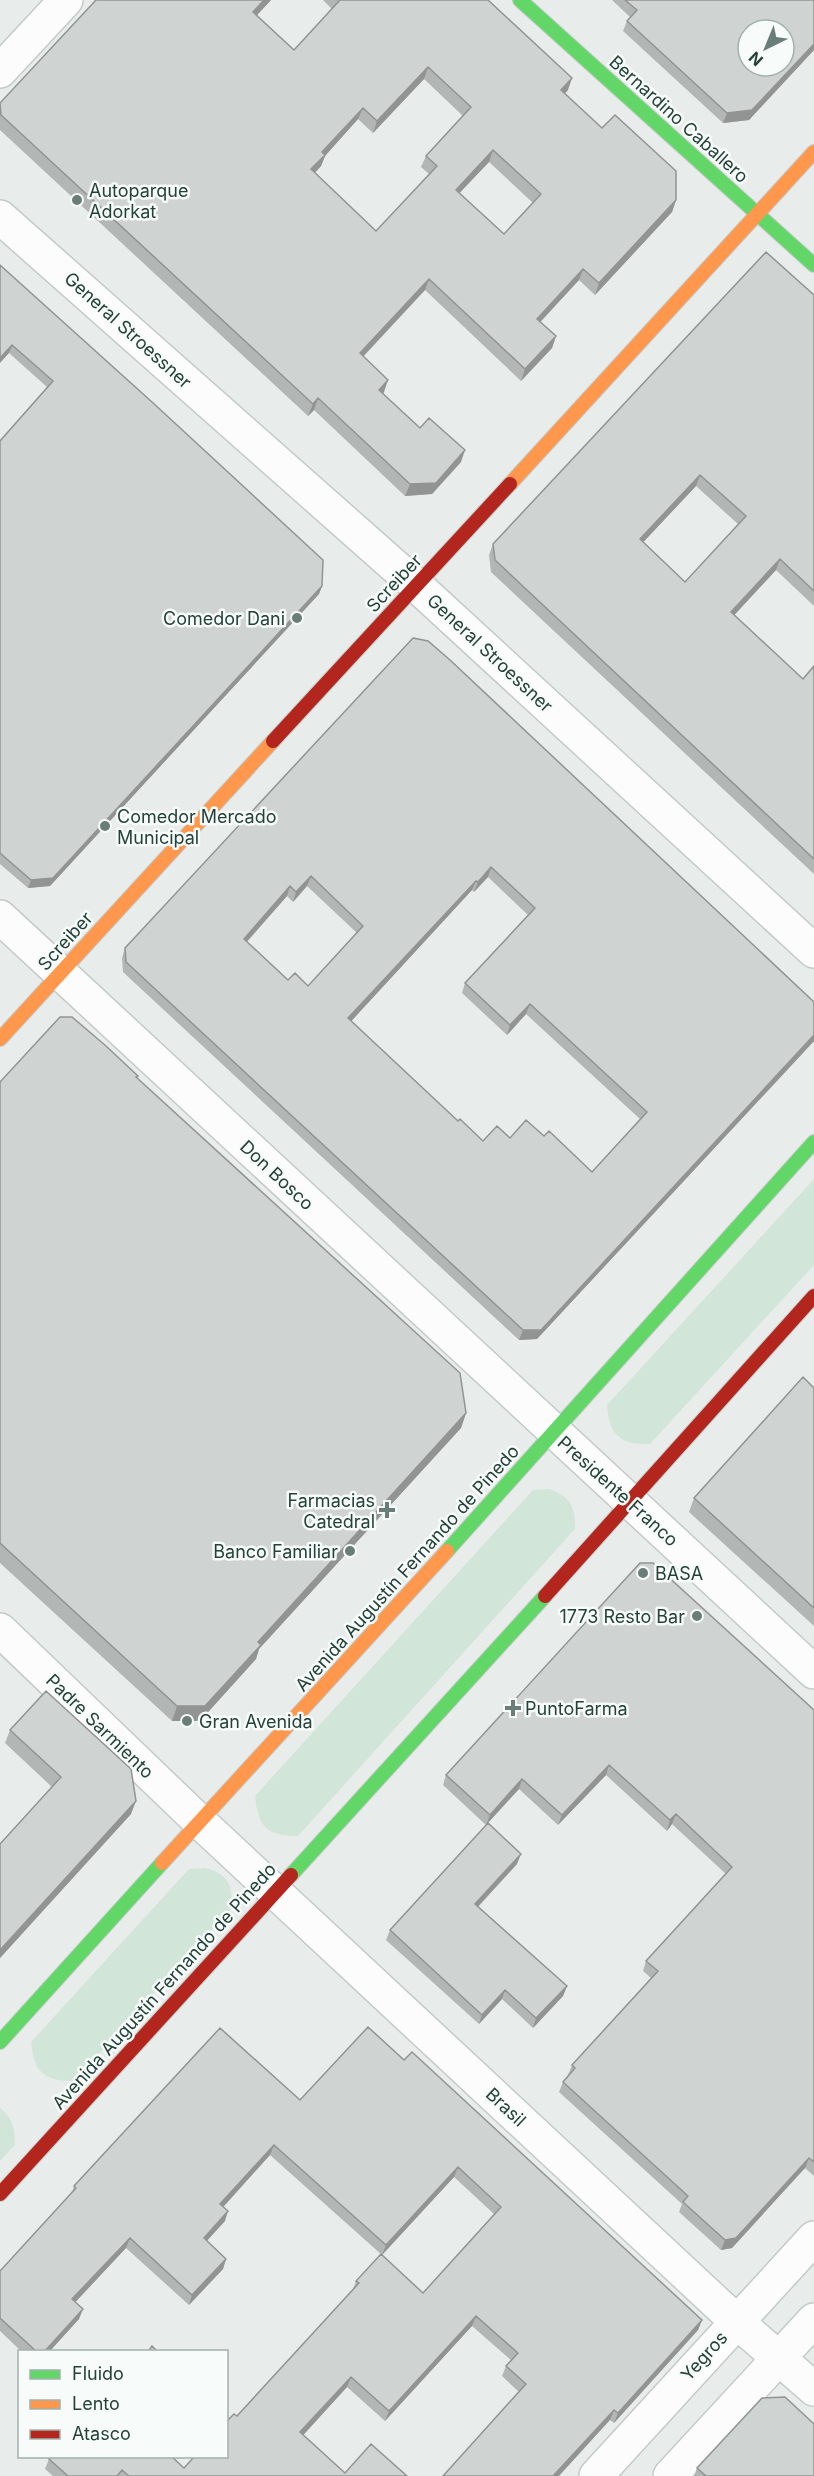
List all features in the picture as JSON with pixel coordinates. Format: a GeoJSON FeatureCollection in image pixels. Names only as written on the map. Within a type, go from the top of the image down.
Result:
{"type":"FeatureCollection","features":[{"type":"Feature","properties":{"kind":"main road","name":"Bernardino Caballero"},"geometry":{"type":"LineString","coordinates":[[520,0],[814,265]]}},
{"type":"Feature","properties":{"kind":"main road","name":"Screiber"},"geometry":{"type":"LineString","coordinates":[[0,1039],[814,152]]}},
{"type":"Feature","properties":{"kind":"main road","name":"Avenida Augustín Fernando de Pinedo"},"geometry":{"type":"LineString","coordinates":[[0,2042],[814,1142]]}},
{"type":"Feature","properties":{"kind":"main road","name":"Avenida Augustín Fernando de Pinedo"},"geometry":{"type":"LineString","coordinates":[[0,2194],[631,1501],[814,1296]]}},
{"type":"Feature","properties":{"kind":"street"},"geometry":{"type":"LineString","coordinates":[[0,71],[66,0]]}},
{"type":"Feature","properties":{"kind":"street","name":"General Stroessner"},"geometry":{"type":"LineString","coordinates":[[0,217],[416,585],[814,951]]}},
{"type":"Feature","properties":{"kind":"street","name":"Don Bosco"},"geometry":{"type":"LineString","coordinates":[[0,917],[554,1432]]}},
{"type":"Feature","properties":{"kind":"street","name":"Presidente Franco"},"geometry":{"type":"LineString","coordinates":[[554,1432],[814,1672]]}},
{"type":"Feature","properties":{"kind":"street","name":"Padre Sarmiento"},"geometry":{"type":"LineString","coordinates":[[0,1630],[200,1822]]}},
{"type":"Feature","properties":{"kind":"street","name":"Brasil"},"geometry":{"type":"LineString","coordinates":[[200,1822],[736,2321],[814,2389]]}},
{"type":"Feature","properties":{"kind":"street","name":"Yegros"},"geometry":{"type":"LineString","coordinates":[[596,2476],[814,2238]]}},
{"type":"Feature","properties":{"kind":"street"},"geometry":{"type":"LineString","coordinates":[[670,2476],[814,2320]]}},
{"type":"Feature","properties":{"kind":"green space"},"geometry":{"type":"Polygon","coordinates":[[[814,1179],[814,1265],[650,1444],[631,1443],[618,1436],[610,1424],[607,1405],[814,1179]]]}},
{"type":"Feature","properties":{"kind":"green space"},"geometry":{"type":"Polygon","coordinates":[[[549,1489],[562,1495],[570,1503],[574,1514],[575,1529],[298,1836],[279,1834],[266,1828],[256,1807],[255,1796],[533,1490],[549,1489]]]}},
{"type":"Feature","properties":{"kind":"green space"},"geometry":{"type":"Polygon","coordinates":[[[189,1869],[213,1870],[228,1882],[232,1908],[74,2081],[55,2079],[42,2073],[35,2061],[31,2042],[189,1869]]]}},
{"type":"Feature","properties":{"kind":"green space"},"geometry":{"type":"Polygon","coordinates":[[[0,2108],[12,2124],[15,2145],[0,2161],[0,2108]]]}},
{"type":"Feature","properties":{"kind":"building"},"geometry":{"type":"Polygon","coordinates":[[[96,0],[264,0],[253,12],[294,50],[340,0],[488,0],[572,78],[561,90],[602,128],[615,115],[676,171],[676,200],[599,283],[583,269],[537,319],[556,336],[525,369],[429,279],[360,353],[388,380],[379,390],[420,428],[429,418],[465,450],[436,483],[410,484],[318,398],[313,404],[1,115],[0,103],[96,0]],[[428,67],[377,121],[363,108],[322,152],[325,155],[311,169],[376,231],[437,166],[426,156],[471,107],[428,67]],[[493,150],[456,190],[504,234],[541,194],[493,150]]]}},
{"type":"Feature","properties":{"kind":"building"},"geometry":{"type":"Polygon","coordinates":[[[625,0],[814,0],[814,44],[796,63],[796,18],[736,18],[736,78],[782,78],[752,110],[727,113],[627,21],[637,10],[625,0]]]}},
{"type":"Feature","properties":{"kind":"building"},"geometry":{"type":"Polygon","coordinates":[[[766,252],[814,295],[814,591],[780,559],[731,612],[803,679],[814,666],[814,859],[495,560],[493,544],[766,252]],[[700,475],[640,539],[685,582],[746,516],[700,475]]]}},
{"type":"Feature","properties":{"kind":"building"},"geometry":{"type":"Polygon","coordinates":[[[0,265],[323,560],[322,586],[53,878],[31,880],[0,853],[0,441],[53,381],[12,345],[0,358],[0,265]]]}},
{"type":"Feature","properties":{"kind":"building"},"geometry":{"type":"Polygon","coordinates":[[[413,638],[428,641],[450,660],[814,1002],[814,1035],[541,1330],[523,1330],[126,962],[125,948],[413,638]],[[491,867],[348,1018],[458,1121],[460,1119],[483,1141],[497,1126],[510,1138],[526,1120],[544,1136],[549,1131],[592,1172],[647,1112],[530,1004],[510,1025],[465,983],[535,908],[491,867]],[[311,876],[296,892],[290,886],[244,939],[288,980],[295,973],[308,986],[363,926],[311,876]]]}},
{"type":"Feature","properties":{"kind":"building"},"geometry":{"type":"Polygon","coordinates":[[[60,1017],[72,1017],[106,1046],[138,1076],[136,1077],[460,1373],[466,1413],[258,1642],[261,1645],[205,1706],[177,1706],[0,1543],[0,1082],[60,1017]]]}},
{"type":"Feature","properties":{"kind":"building"},"geometry":{"type":"Polygon","coordinates":[[[803,1377],[814,1388],[814,1608],[694,1498],[803,1377]]]}},
{"type":"Feature","properties":{"kind":"building"},"geometry":{"type":"Polygon","coordinates":[[[640,1563],[653,1563],[814,1710],[814,2162],[809,2158],[736,2238],[725,2240],[683,2202],[688,2196],[563,2082],[575,2068],[572,2065],[658,1971],[646,1961],[732,1867],[676,1814],[670,1820],[609,1765],[562,1815],[522,1779],[490,1815],[446,1775],[640,1563]]]}},
{"type":"Feature","properties":{"kind":"building"},"geometry":{"type":"Polygon","coordinates":[[[46,1691],[131,1769],[136,1801],[0,1950],[0,1844],[61,1777],[10,1730],[46,1691]]]}},
{"type":"Feature","properties":{"kind":"building"},"geometry":{"type":"Polygon","coordinates":[[[488,1823],[521,1854],[475,1904],[567,1986],[536,2018],[505,1990],[482,2015],[390,1930],[488,1823]]]}},
{"type":"Feature","properties":{"kind":"building"},"geometry":{"type":"Polygon","coordinates":[[[368,2027],[404,2060],[412,2052],[702,2320],[618,2413],[614,2410],[553,2476],[443,2476],[526,2384],[506,2366],[518,2353],[476,2316],[389,2411],[351,2377],[300,2432],[345,2473],[371,2444],[407,2476],[129,2476],[122,2470],[117,2476],[68,2476],[49,2459],[173,2458],[184,2468],[193,2458],[228,2458],[228,2420],[234,2414],[237,2416],[359,2283],[356,2281],[381,2254],[423,2293],[501,2207],[458,2167],[386,2245],[274,2145],[220,2204],[228,2211],[204,2238],[226,2259],[192,2295],[130,2238],[72,2299],[83,2309],[46,2350],[35,2350],[0,2318],[0,2271],[76,2188],[74,2186],[220,2028],[300,2100],[368,2027]]]}},
{"type":"Feature","properties":{"kind":"building"},"geometry":{"type":"Polygon","coordinates":[[[785,2397],[814,2424],[814,2476],[704,2476],[697,2468],[762,2398],[785,2397]]]}},
{"type":"Feature","properties":{"kind":"traffic: fast"},"geometry":{"type":"LineString","coordinates":[[520,0],[814,265]]}},
{"type":"Feature","properties":{"kind":"traffic: fast"},"geometry":{"type":"LineString","coordinates":[[447,1551],[814,1142]]}},
{"type":"Feature","properties":{"kind":"traffic: fast"},"geometry":{"type":"LineString","coordinates":[[291,1875],[545,1596]]}},
{"type":"Feature","properties":{"kind":"traffic: fast"},"geometry":{"type":"LineString","coordinates":[[0,2042],[162,1863]]}},
{"type":"Feature","properties":{"kind":"traffic: slow"},"geometry":{"type":"LineString","coordinates":[[510,484],[814,152]]}},
{"type":"Feature","properties":{"kind":"traffic: slow"},"geometry":{"type":"LineString","coordinates":[[0,1039],[273,741]]}},
{"type":"Feature","properties":{"kind":"traffic: slow"},"geometry":{"type":"LineString","coordinates":[[162,1863],[447,1551]]}},
{"type":"Feature","properties":{"kind":"traffic: jam"},"geometry":{"type":"LineString","coordinates":[[273,741],[510,484]]}},
{"type":"Feature","properties":{"kind":"traffic: jam"},"geometry":{"type":"LineString","coordinates":[[545,1596],[814,1296]]}},
{"type":"Feature","properties":{"kind":"traffic: jam"},"geometry":{"type":"LineString","coordinates":[[0,2194],[291,1875]]}},
{"type":"Feature","properties":{"kind":"place","name":"Autoparque Adorkat"},"geometry":{"type":"Point","coordinates":[77,200]}},
{"type":"Feature","properties":{"kind":"place","name":"Comedor Dani"},"geometry":{"type":"Point","coordinates":[297,618]}},
{"type":"Feature","properties":{"kind":"place","name":"Comedor Mercado Municipal"},"geometry":{"type":"Point","coordinates":[105,826]}},
{"type":"Feature","properties":{"kind":"place","name":"Farmacias Catedral"},"geometry":{"type":"Point","coordinates":[387,1510]}},
{"type":"Feature","properties":{"kind":"place","name":"Banco Familiar"},"geometry":{"type":"Point","coordinates":[350,1551]}},
{"type":"Feature","properties":{"kind":"place","name":"BASA"},"geometry":{"type":"Point","coordinates":[643,1573]}},
{"type":"Feature","properties":{"kind":"place","name":"1773 Resto Bar"},"geometry":{"type":"Point","coordinates":[697,1616]}},
{"type":"Feature","properties":{"kind":"place","name":"PuntoFarma"},"geometry":{"type":"Point","coordinates":[513,1708]}},
{"type":"Feature","properties":{"kind":"place","name":"Gran Avenida"},"geometry":{"type":"Point","coordinates":[187,1721]}}]}
